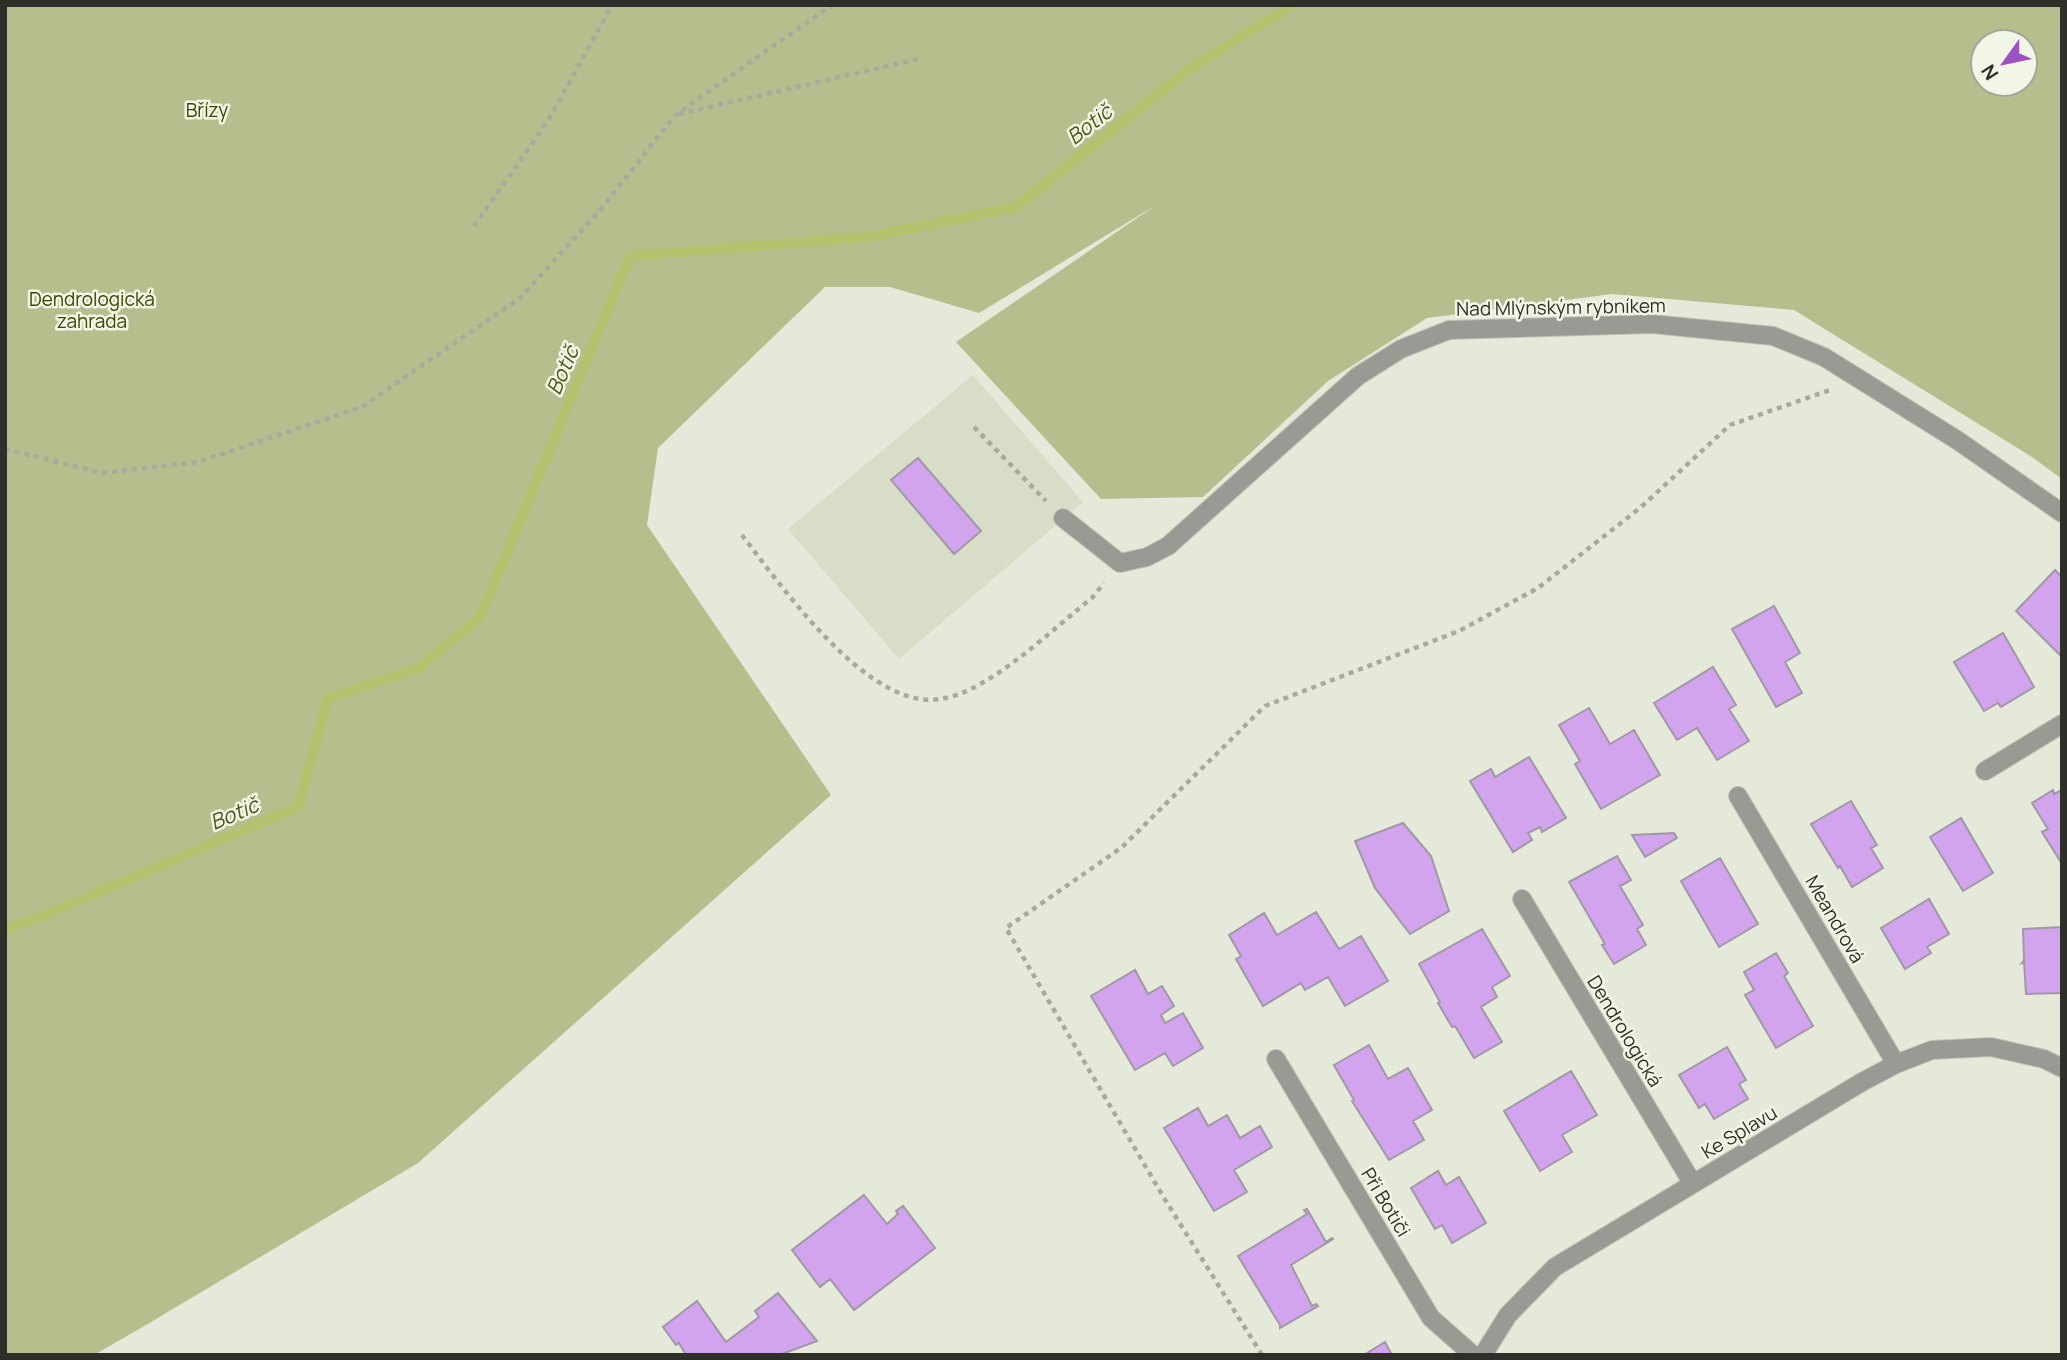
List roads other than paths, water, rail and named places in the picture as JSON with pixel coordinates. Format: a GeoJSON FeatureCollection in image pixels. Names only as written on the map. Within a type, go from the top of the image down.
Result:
{"type":"FeatureCollection","features":[{"type":"Feature","properties":{"kind":"street","name":"Nad Mlýnským rybníkem"},"geometry":{"type":"LineString","coordinates":[[1063,518],[1120,564],[1147,557],[1168,546],[1358,376],[1401,349],[1449,330],[1652,324],[1773,336],[1824,356],[1957,440],[2062,513]]}},
{"type":"Feature","properties":{"kind":"street"},"geometry":{"type":"LineString","coordinates":[[1985,771],[2062,724]]}},
{"type":"Feature","properties":{"kind":"street","name":"Meandrová"},"geometry":{"type":"LineString","coordinates":[[1738,796],[1896,1064]]}},
{"type":"Feature","properties":{"kind":"street","name":"Dendrologická"},"geometry":{"type":"LineString","coordinates":[[1522,900],[1693,1184]]}},
{"type":"Feature","properties":{"kind":"street","name":"Ke Splavu"},"geometry":{"type":"LineString","coordinates":[[1483,1355],[1508,1315],[1555,1268],[1896,1064],[1932,1050],[1991,1047],[2044,1059],[2062,1068]]}},
{"type":"Feature","properties":{"kind":"street","name":"Při Botiči"},"geometry":{"type":"LineString","coordinates":[[1276,1059],[1431,1318],[1473,1355]]}},
{"type":"Feature","properties":{"kind":"waterway","name":"Botič"},"geometry":{"type":"LineString","coordinates":[[5,929],[40,917],[298,807],[328,698],[419,668],[480,617],[630,256],[868,237],[1016,207],[1189,69],[1293,5]]}},
{"type":"Feature","properties":{"kind":"park label","name":"Břízy"},"geometry":{"type":"Point","coordinates":[207,110]}},
{"type":"Feature","properties":{"kind":"park label","name":"Dendrologická zahrada"},"geometry":{"type":"Point","coordinates":[92,310]}}]}
